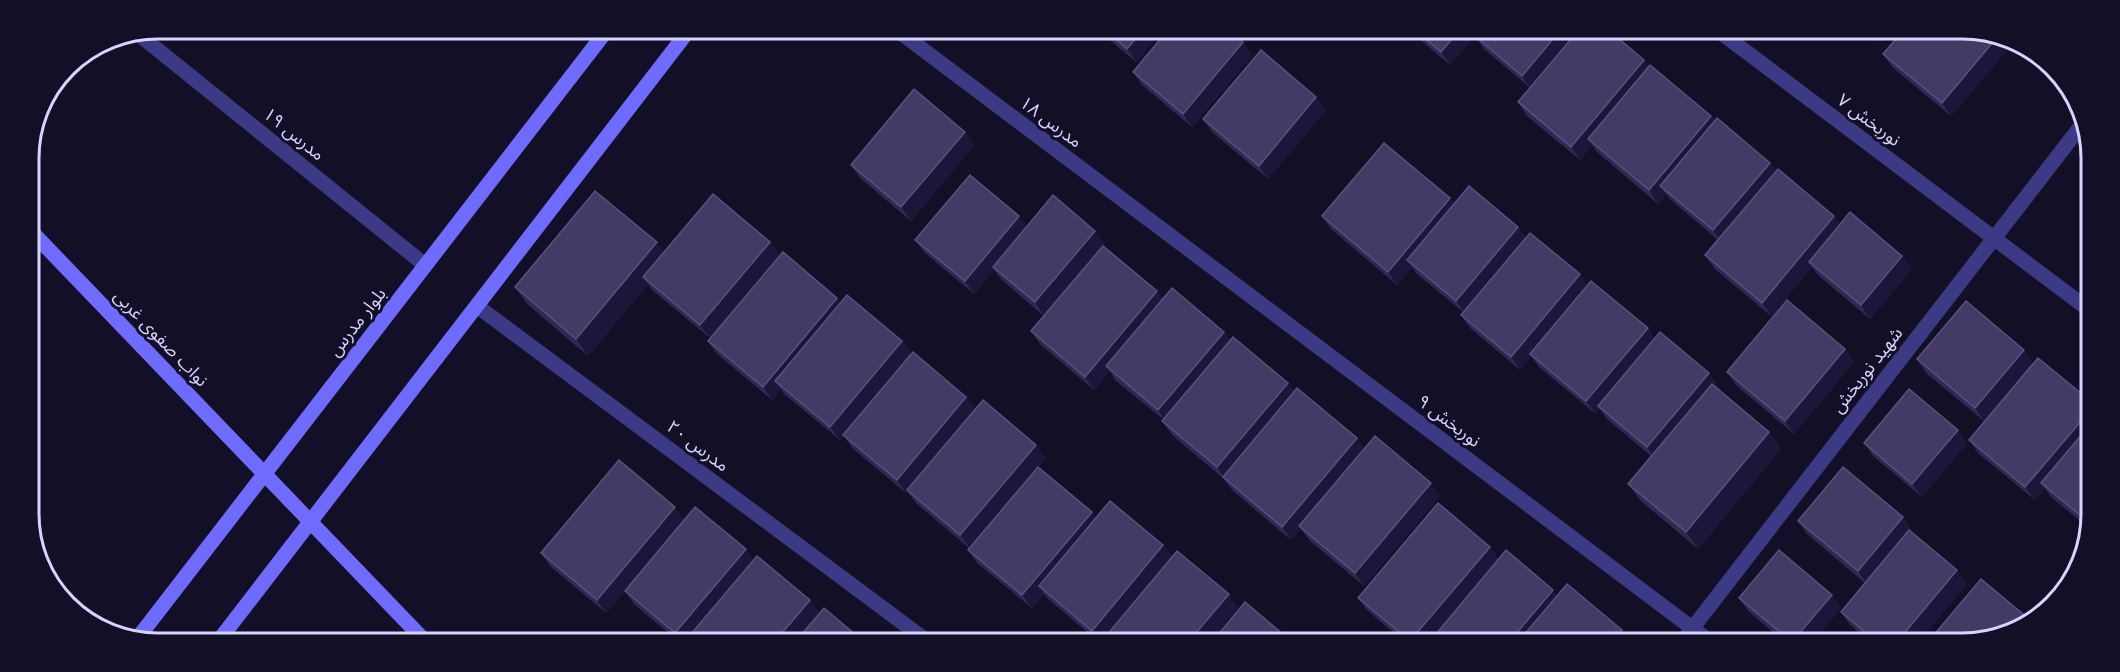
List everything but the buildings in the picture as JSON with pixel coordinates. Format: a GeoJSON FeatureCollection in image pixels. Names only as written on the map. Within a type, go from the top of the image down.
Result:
{"type":"FeatureCollection","features":[{"type":"Feature","properties":{"kind":"main road","name":"بلوار مدرس"},"geometry":{"type":"LineString","coordinates":[[142,632],[600,39]]}},
{"type":"Feature","properties":{"kind":"main road"},"geometry":{"type":"LineString","coordinates":[[225,633],[682,39]]}},
{"type":"Feature","properties":{"kind":"main road","name":"نواب صفوی غربی"},"geometry":{"type":"LineString","coordinates":[[39,239],[417,633]]}},
{"type":"Feature","properties":{"kind":"street","name":"مدرس ۱۸"},"geometry":{"type":"LineString","coordinates":[[909,39],[1182,245]]}},
{"type":"Feature","properties":{"kind":"street","name":"نوربخش ۷"},"geometry":{"type":"LineString","coordinates":[[1729,39],[2081,304]]}},
{"type":"Feature","properties":{"kind":"street","name":"مدرس ۱۹"},"geometry":{"type":"LineString","coordinates":[[145,40],[425,265]]}},
{"type":"Feature","properties":{"kind":"street","name":"شهید نوربخش"},"geometry":{"type":"LineString","coordinates":[[1688,633],[2078,130]]}},
{"type":"Feature","properties":{"kind":"street","name":"نوربخش ۹"},"geometry":{"type":"LineString","coordinates":[[1182,245],[1699,633]]}},
{"type":"Feature","properties":{"kind":"street","name":"مدرس ۲۰"},"geometry":{"type":"LineString","coordinates":[[477,306],[916,633]]}}]}
